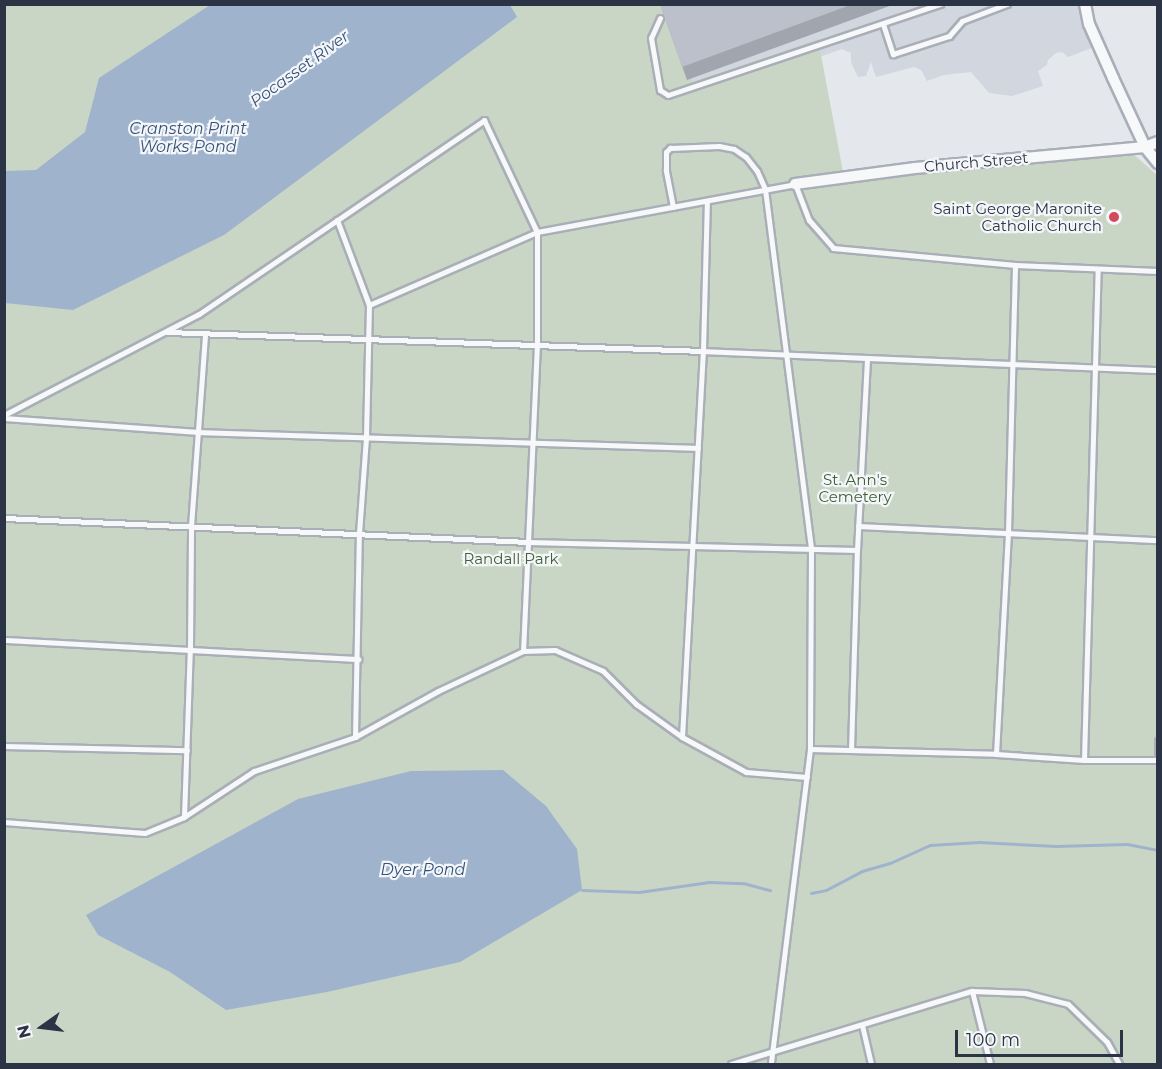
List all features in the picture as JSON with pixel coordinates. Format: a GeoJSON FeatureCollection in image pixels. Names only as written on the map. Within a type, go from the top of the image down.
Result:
{"type":"FeatureCollection","features":[{"type":"Feature","properties":{"kind":"street"},"geometry":{"type":"LineString","coordinates":[[1085,4],[1089,24],[1146,147],[1158,163]]}},
{"type":"Feature","properties":{"kind":"street","name":"Church Street"},"geometry":{"type":"LineString","coordinates":[[795,184],[915,168],[1146,147],[1158,142]]}},
{"type":"Feature","properties":{"kind":"lane"},"geometry":{"type":"LineString","coordinates":[[660,18],[651,38],[660,90],[668,95],[940,4]]}},
{"type":"Feature","properties":{"kind":"lane"},"geometry":{"type":"LineString","coordinates":[[883,24],[893,54],[949,36],[962,21],[1007,4]]}},
{"type":"Feature","properties":{"kind":"lane"},"geometry":{"type":"LineString","coordinates":[[4,416],[199,314],[484,120],[537,232],[537,345],[523,651]]}},
{"type":"Feature","properties":{"kind":"lane"},"geometry":{"type":"LineString","coordinates":[[673,207],[666,170],[666,152],[670,148],[700,146],[734,149],[746,157],[757,171],[765,189],[784,356],[811,548],[810,749],[771,1065]]}},
{"type":"Feature","properties":{"kind":"lane"},"geometry":{"type":"LineString","coordinates":[[369,304],[537,232],[795,184],[809,220],[833,248],[1015,265],[1158,271]]}},
{"type":"Feature","properties":{"kind":"lane"},"geometry":{"type":"LineString","coordinates":[[682,737],[703,351],[707,201]]}},
{"type":"Feature","properties":{"kind":"lane"},"geometry":{"type":"LineString","coordinates":[[337,220],[369,304],[366,437],[359,533],[355,737]]}},
{"type":"Feature","properties":{"kind":"lane"},"geometry":{"type":"LineString","coordinates":[[996,754],[1008,533],[1015,265]]}},
{"type":"Feature","properties":{"kind":"lane"},"geometry":{"type":"LineString","coordinates":[[1084,760],[1098,269]]}},
{"type":"Feature","properties":{"kind":"lane"},"geometry":{"type":"LineString","coordinates":[[164,332],[369,338],[1158,370]]}},
{"type":"Feature","properties":{"kind":"lane"},"geometry":{"type":"LineString","coordinates":[[184,817],[190,648],[191,526],[205,334]]}},
{"type":"Feature","properties":{"kind":"lane"},"geometry":{"type":"LineString","coordinates":[[851,750],[856,550],[867,358]]}},
{"type":"Feature","properties":{"kind":"lane"},"geometry":{"type":"LineString","coordinates":[[4,416],[198,432],[698,448]]}},
{"type":"Feature","properties":{"kind":"lane"},"geometry":{"type":"LineString","coordinates":[[4,518],[528,542],[856,550]]}},
{"type":"Feature","properties":{"kind":"lane"},"geometry":{"type":"LineString","coordinates":[[858,526],[1158,540]]}},
{"type":"Feature","properties":{"kind":"lane"},"geometry":{"type":"LineString","coordinates":[[4,640],[190,648],[358,659]]}},
{"type":"Feature","properties":{"kind":"lane"},"geometry":{"type":"LineString","coordinates":[[4,822],[145,833],[184,817],[254,771],[355,737],[438,691],[523,651],[555,650],[603,671],[636,704],[682,737],[746,772],[807,777]]}},
{"type":"Feature","properties":{"kind":"lane"},"geometry":{"type":"LineString","coordinates":[[810,749],[996,754],[1084,760],[1157,760],[1158,741]]}},
{"type":"Feature","properties":{"kind":"lane"},"geometry":{"type":"LineString","coordinates":[[4,746],[187,750]]}},
{"type":"Feature","properties":{"kind":"lane"},"geometry":{"type":"LineString","coordinates":[[731,1065],[972,991],[1025,993],[1068,1005],[1107,1042],[1119,1065]]}},
{"type":"Feature","properties":{"kind":"lane"},"geometry":{"type":"LineString","coordinates":[[972,991],[990,1065]]}},
{"type":"Feature","properties":{"kind":"lane"},"geometry":{"type":"LineString","coordinates":[[861,1025],[871,1065]]}},
{"type":"Feature","properties":{"kind":"shaded area"},"geometry":{"type":"Polygon","coordinates":[[[633,5],[1084,5],[1097,46],[1068,57],[1062,52],[1056,53],[1048,60],[1047,65],[1038,71],[1043,86],[1012,96],[989,93],[971,72],[944,75],[927,81],[921,70],[914,67],[876,77],[871,62],[866,76],[858,77],[851,62],[851,53],[842,49],[687,104],[633,5]]]}},
{"type":"Feature","properties":{"kind":"green space","name":"St. Ann's Cemetery"},"geometry":{"type":"Polygon","coordinates":[[[4,5],[660,5],[693,84],[818,39],[844,177],[1130,151],[1158,176],[1157,1064],[5,1064],[4,5]]]}},
{"type":"Feature","properties":{"kind":"water","name":"Cranston Print Works Pond"},"geometry":{"type":"Polygon","coordinates":[[[210,5],[510,5],[517,17],[224,235],[73,310],[5,303],[5,171],[36,170],[85,132],[99,78],[210,5]]]}},
{"type":"Feature","properties":{"kind":"water","name":"Dyer Pond"},"geometry":{"type":"Polygon","coordinates":[[[503,770],[546,806],[577,849],[582,890],[460,962],[327,992],[226,1010],[170,972],[98,935],[86,915],[298,799],[411,771],[503,770]]]}},
{"type":"Feature","properties":{"kind":"building"},"geometry":{"type":"Polygon","coordinates":[[[660,4],[853,4],[682,67],[660,4]]]}},
{"type":"Feature","properties":{"kind":"waterway"},"geometry":{"type":"LineString","coordinates":[[811,893],[826,890],[862,871],[890,863],[930,845],[979,842],[1056,846],[1127,844],[1158,850]]}},
{"type":"Feature","properties":{"kind":"waterway"},"geometry":{"type":"LineString","coordinates":[[582,890],[639,892],[709,882],[743,883],[770,890]]}},
{"type":"Feature","properties":{"kind":"place","name":"Saint George Maronite Catholic Church"},"geometry":{"type":"Point","coordinates":[1114,217]}},
{"type":"Feature","properties":{"kind":"water label","name":"Pocasset River"},"geometry":{"type":"Point","coordinates":[300,69]}},
{"type":"Feature","properties":{"kind":"park label","name":"Randall Park"},"geometry":{"type":"Point","coordinates":[511,559]}}]}
